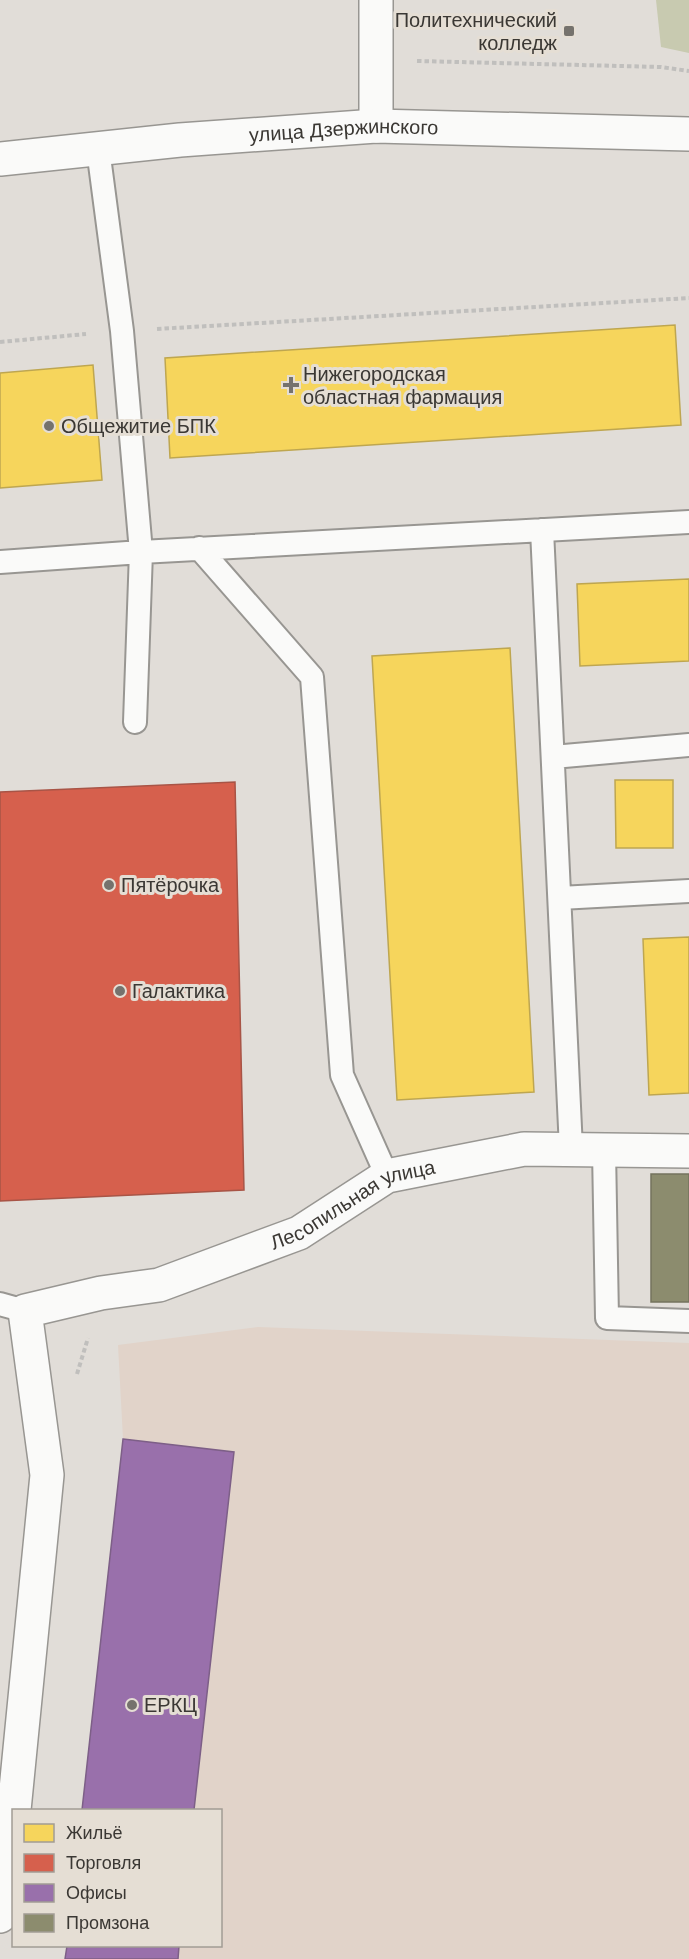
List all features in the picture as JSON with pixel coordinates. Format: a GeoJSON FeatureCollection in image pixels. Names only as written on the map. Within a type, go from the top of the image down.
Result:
{"type":"FeatureCollection","features":[{"type":"Feature","properties":{"kind":"street"},"geometry":{"type":"LineString","coordinates":[[376,0],[376,126]]}},
{"type":"Feature","properties":{"kind":"street","name":"улица Дзержинского"},"geometry":{"type":"LineString","coordinates":[[0,159],[376,126],[689,134]]}},
{"type":"Feature","properties":{"kind":"street","name":"Лесопильная улица"},"geometry":{"type":"LineString","coordinates":[[13,1308],[159,1285],[299,1233],[387,1176],[524,1149],[689,1151]]}},
{"type":"Feature","properties":{"kind":"street"},"geometry":{"type":"LineString","coordinates":[[13,1308],[47,1475],[14,1809]]}},
{"type":"Feature","properties":{"kind":"street"},"geometry":{"type":"LineString","coordinates":[[0,1916],[12,1832]]}},
{"type":"Feature","properties":{"kind":"lane"},"geometry":{"type":"LineString","coordinates":[[98,149],[122,332],[141,552],[135,722]]}},
{"type":"Feature","properties":{"kind":"lane"},"geometry":{"type":"LineString","coordinates":[[0,562],[199,548],[689,522]]}},
{"type":"Feature","properties":{"kind":"lane"},"geometry":{"type":"LineString","coordinates":[[542,530],[571,1149]]}},
{"type":"Feature","properties":{"kind":"lane"},"geometry":{"type":"LineString","coordinates":[[199,548],[312,677],[342,1075],[387,1176]]}},
{"type":"Feature","properties":{"kind":"lane"},"geometry":{"type":"LineString","coordinates":[[552,757],[689,745]]}},
{"type":"Feature","properties":{"kind":"lane"},"geometry":{"type":"LineString","coordinates":[[560,898],[689,891]]}},
{"type":"Feature","properties":{"kind":"lane"},"geometry":{"type":"LineString","coordinates":[[604,1150],[607,1318],[689,1321]]}},
{"type":"Feature","properties":{"kind":"path"},"geometry":{"type":"LineString","coordinates":[[376,60],[661,67],[689,71]]}},
{"type":"Feature","properties":{"kind":"path"},"geometry":{"type":"LineString","coordinates":[[0,342],[122,332],[689,298]]}},
{"type":"Feature","properties":{"kind":"shaded area"},"geometry":{"type":"Polygon","coordinates":[[[258,1327],[689,1343],[689,1959],[65,1959],[67,1947],[222,1947],[222,1809],[82,1809],[123,1439],[118,1345],[258,1327]]]}},
{"type":"Feature","properties":{"kind":"green space"},"geometry":{"type":"Polygon","coordinates":[[[656,0],[689,0],[689,53],[661,47],[656,0]]]}},
{"type":"Feature","properties":{"kind":"building: Жильё"},"geometry":{"type":"Polygon","coordinates":[[[675,325],[681,425],[170,458],[165,358],[675,325]]]}},
{"type":"Feature","properties":{"kind":"building: Жильё","name":"Общежитие БПК"},"geometry":{"type":"Polygon","coordinates":[[[93,365],[102,480],[0,488],[0,373],[93,365]]]}},
{"type":"Feature","properties":{"kind":"building: Жильё"},"geometry":{"type":"Polygon","coordinates":[[[689,579],[689,661],[580,666],[577,584],[689,579]]]}},
{"type":"Feature","properties":{"kind":"building: Жильё"},"geometry":{"type":"Polygon","coordinates":[[[510,648],[534,1092],[397,1100],[372,656],[510,648]]]}},
{"type":"Feature","properties":{"kind":"building: Жильё"},"geometry":{"type":"Polygon","coordinates":[[[615,780],[673,780],[673,848],[616,848],[615,780]]]}},
{"type":"Feature","properties":{"kind":"building: Жильё"},"geometry":{"type":"Polygon","coordinates":[[[689,937],[689,1093],[649,1095],[643,939],[689,937]]]}},
{"type":"Feature","properties":{"kind":"building: Торговля","name":"Галактика"},"geometry":{"type":"Polygon","coordinates":[[[235,782],[244,1190],[0,1201],[0,792],[235,782]]]}},
{"type":"Feature","properties":{"kind":"building: Офисы"},"geometry":{"type":"Polygon","coordinates":[[[123,1439],[234,1452],[194,1809],[82,1809],[123,1439]]]}},
{"type":"Feature","properties":{"kind":"building: Офисы"},"geometry":{"type":"Polygon","coordinates":[[[67,1947],[179,1947],[178,1959],[65,1959],[67,1947]]]}},
{"type":"Feature","properties":{"kind":"building: Промзона"},"geometry":{"type":"Polygon","coordinates":[[[651,1174],[689,1174],[689,1302],[651,1302],[651,1174]]]}},
{"type":"Feature","properties":{"kind":"place","name":"Политехнический колледж"},"geometry":{"type":"Point","coordinates":[569,31]}},
{"type":"Feature","properties":{"kind":"place","name":"Нижегородская областная фармация"},"geometry":{"type":"Point","coordinates":[291,385]}},
{"type":"Feature","properties":{"kind":"place","name":"Общежитие БПК"},"geometry":{"type":"Point","coordinates":[49,426]}},
{"type":"Feature","properties":{"kind":"place","name":"Пятёрочка"},"geometry":{"type":"Point","coordinates":[109,885]}},
{"type":"Feature","properties":{"kind":"place","name":"Галактика"},"geometry":{"type":"Point","coordinates":[120,991]}},
{"type":"Feature","properties":{"kind":"place","name":"ЕРКЦ"},"geometry":{"type":"Point","coordinates":[132,1705]}}]}
